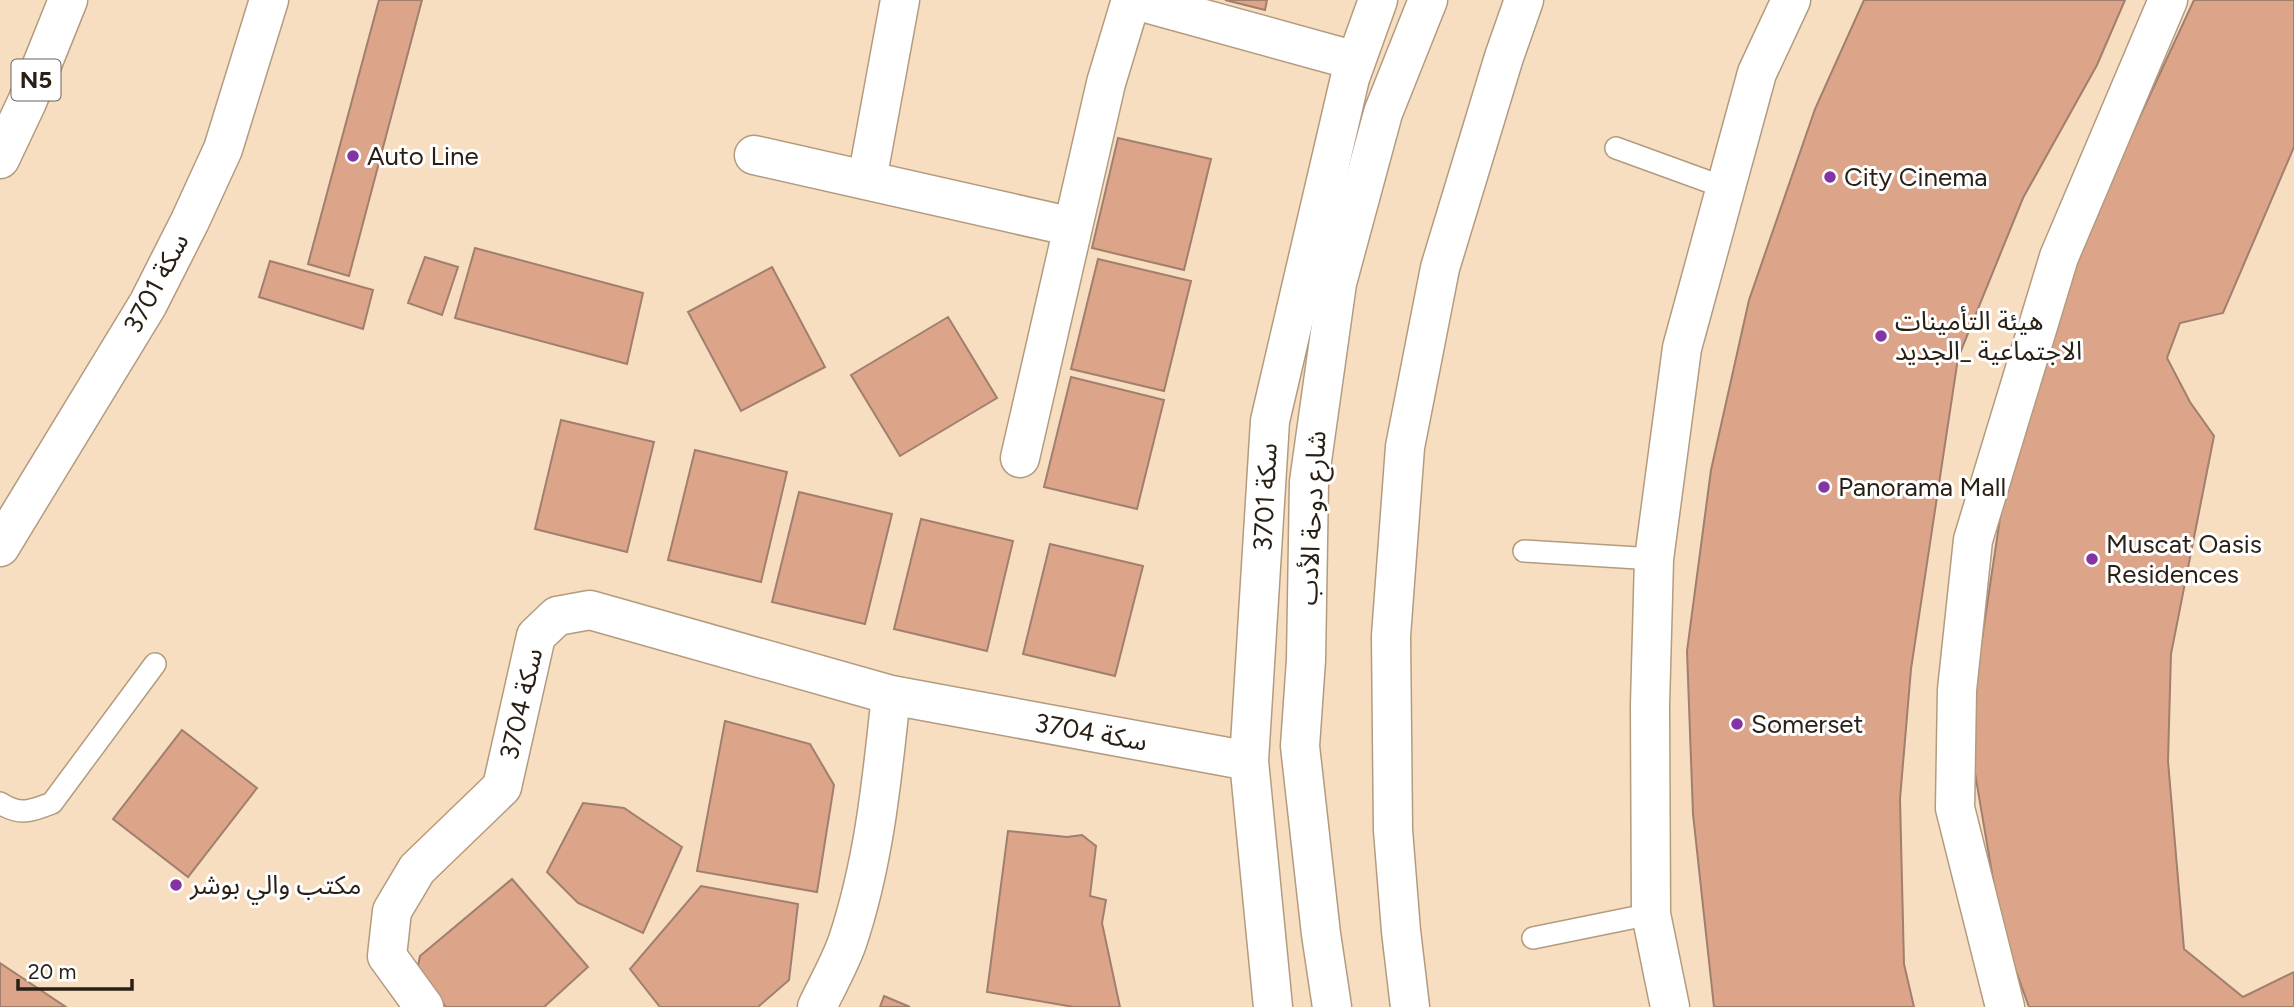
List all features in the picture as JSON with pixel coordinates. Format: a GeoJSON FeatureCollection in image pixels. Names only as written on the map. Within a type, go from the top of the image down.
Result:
{"type":"FeatureCollection","features":[{"type":"Feature","properties":{"kind":"main road","name":"N5"},"geometry":{"type":"LineString","coordinates":[[0,159],[27,102],[68,0]]}},
{"type":"Feature","properties":{"kind":"main road","name":"سكة 3701"},"geometry":{"type":"LineString","coordinates":[[0,547],[148,304],[190,221],[223,149],[269,0]]}},
{"type":"Feature","properties":{"kind":"main road"},"geometry":{"type":"LineString","coordinates":[[867,180],[900,0]]}},
{"type":"Feature","properties":{"kind":"main road"},"geometry":{"type":"LineString","coordinates":[[1020,458],[1105,83],[1133,0],[1356,61]]}},
{"type":"Feature","properties":{"kind":"main road","name":"سكة 3701"},"geometry":{"type":"LineString","coordinates":[[1273,1007],[1249,761],[1270,421],[1356,61],[1378,0]]}},
{"type":"Feature","properties":{"kind":"main road","name":"شارع دوحة الأدب"},"geometry":{"type":"LineString","coordinates":[[1332,1007],[1300,746],[1306,660],[1309,482],[1337,283],[1383,113],[1428,0]]}},
{"type":"Feature","properties":{"kind":"main road"},"geometry":{"type":"LineString","coordinates":[[1410,1007],[1392,830],[1391,636],[1405,447],[1440,268],[1524,0]]}},
{"type":"Feature","properties":{"kind":"main road"},"geometry":{"type":"LineString","coordinates":[[1671,1007],[1651,914],[1650,705],[1654,559],[1682,348],[1757,73],[1791,0]]}},
{"type":"Feature","properties":{"kind":"main road"},"geometry":{"type":"LineString","coordinates":[[2005,1007],[1955,808],[1957,690],[1973,540],[2059,257],[2168,0]]}},
{"type":"Feature","properties":{"kind":"main road"},"geometry":{"type":"LineString","coordinates":[[754,155],[1073,227]]}},
{"type":"Feature","properties":{"kind":"main road","name":"سكة 3704"},"geometry":{"type":"LineString","coordinates":[[424,1007],[387,956],[392,911],[417,869],[502,787],[537,636],[557,616],[590,610],[891,695],[1249,761]]}},
{"type":"Feature","properties":{"kind":"main road"},"geometry":{"type":"LineString","coordinates":[[817,1007],[846,946],[865,881],[880,803],[891,695]]}},
{"type":"Feature","properties":{"kind":"lane"},"geometry":{"type":"LineString","coordinates":[[1616,148],[1726,188]]}},
{"type":"Feature","properties":{"kind":"lane"},"geometry":{"type":"LineString","coordinates":[[1524,551],[1654,559]]}},
{"type":"Feature","properties":{"kind":"lane"},"geometry":{"type":"LineString","coordinates":[[0,803],[8,809],[29,812],[52,803],[155,664]]}},
{"type":"Feature","properties":{"kind":"lane"},"geometry":{"type":"LineString","coordinates":[[1533,938],[1651,914]]}},
{"type":"Feature","properties":{"kind":"building"},"geometry":{"type":"Polygon","coordinates":[[[379,0],[422,0],[349,276],[308,264],[379,0]]]}},
{"type":"Feature","properties":{"kind":"building"},"geometry":{"type":"Polygon","coordinates":[[[1225,0],[1267,0],[1265,10],[1225,0]]]}},
{"type":"Feature","properties":{"kind":"building","name":"Panorama Mall"},"geometry":{"type":"Polygon","coordinates":[[[1864,0],[2125,0],[2097,65],[2023,198],[1958,358],[1911,669],[1900,799],[1904,964],[1914,1007],[1714,1007],[1693,814],[1687,651],[1711,470],[1749,300],[1815,109],[1864,0]]]}},
{"type":"Feature","properties":{"kind":"building","name":"Muscat Oasis Residences"},"geometry":{"type":"Polygon","coordinates":[[[2194,0],[2294,0],[2294,147],[2223,313],[2180,323],[2167,358],[2190,402],[2214,436],[2171,654],[2168,761],[2184,949],[2243,997],[2294,972],[2294,1007],[2029,1007],[2002,932],[1968,732],[2008,465],[2086,233],[2194,0]]]}},
{"type":"Feature","properties":{"kind":"building"},"geometry":{"type":"Polygon","coordinates":[[[1118,138],[1211,159],[1184,270],[1092,248],[1118,138]]]}},
{"type":"Feature","properties":{"kind":"building"},"geometry":{"type":"Polygon","coordinates":[[[475,248],[643,293],[627,364],[455,318],[475,248]]]}},
{"type":"Feature","properties":{"kind":"building"},"geometry":{"type":"Polygon","coordinates":[[[425,257],[458,267],[442,315],[408,303],[425,257]]]}},
{"type":"Feature","properties":{"kind":"building"},"geometry":{"type":"Polygon","coordinates":[[[1098,259],[1191,281],[1164,391],[1071,369],[1098,259]]]}},
{"type":"Feature","properties":{"kind":"building"},"geometry":{"type":"Polygon","coordinates":[[[270,261],[373,290],[363,329],[259,297],[270,261]]]}},
{"type":"Feature","properties":{"kind":"building"},"geometry":{"type":"Polygon","coordinates":[[[772,267],[825,367],[741,411],[688,312],[772,267]]]}},
{"type":"Feature","properties":{"kind":"building"},"geometry":{"type":"Polygon","coordinates":[[[948,317],[997,398],[900,456],[851,375],[948,317]]]}},
{"type":"Feature","properties":{"kind":"building"},"geometry":{"type":"Polygon","coordinates":[[[1071,377],[1164,400],[1137,509],[1044,487],[1071,377]]]}},
{"type":"Feature","properties":{"kind":"building"},"geometry":{"type":"Polygon","coordinates":[[[561,420],[654,442],[627,552],[535,529],[561,420]]]}},
{"type":"Feature","properties":{"kind":"building"},"geometry":{"type":"Polygon","coordinates":[[[695,450],[787,472],[761,582],[668,560],[695,450]]]}},
{"type":"Feature","properties":{"kind":"building"},"geometry":{"type":"Polygon","coordinates":[[[799,492],[892,514],[865,624],[772,602],[799,492]]]}},
{"type":"Feature","properties":{"kind":"building"},"geometry":{"type":"Polygon","coordinates":[[[921,519],[1013,541],[987,651],[894,629],[921,519]]]}},
{"type":"Feature","properties":{"kind":"building"},"geometry":{"type":"Polygon","coordinates":[[[1050,544],[1143,566],[1115,676],[1023,654],[1050,544]]]}},
{"type":"Feature","properties":{"kind":"building"},"geometry":{"type":"Polygon","coordinates":[[[725,721],[810,744],[834,785],[817,892],[697,871],[725,721]]]}},
{"type":"Feature","properties":{"kind":"building"},"geometry":{"type":"Polygon","coordinates":[[[182,730],[257,788],[188,877],[113,819],[182,730]]]}},
{"type":"Feature","properties":{"kind":"building"},"geometry":{"type":"Polygon","coordinates":[[[583,803],[624,808],[682,847],[643,933],[578,903],[547,872],[583,803]]]}},
{"type":"Feature","properties":{"kind":"building"},"geometry":{"type":"Polygon","coordinates":[[[1008,831],[1067,837],[1082,835],[1096,846],[1090,896],[1106,900],[1102,923],[1120,1007],[1074,1007],[987,992],[1008,831]]]}},
{"type":"Feature","properties":{"kind":"building"},"geometry":{"type":"Polygon","coordinates":[[[512,879],[588,967],[544,1007],[446,1007],[417,971],[420,956],[512,879]]]}},
{"type":"Feature","properties":{"kind":"building"},"geometry":{"type":"Polygon","coordinates":[[[701,886],[798,904],[789,980],[758,1007],[660,1007],[630,969],[701,886]]]}},
{"type":"Feature","properties":{"kind":"building"},"geometry":{"type":"Polygon","coordinates":[[[0,963],[66,1007],[0,1007],[0,963]]]}},
{"type":"Feature","properties":{"kind":"building"},"geometry":{"type":"Polygon","coordinates":[[[884,996],[910,1007],[880,1007],[884,996]]]}},
{"type":"Feature","properties":{"kind":"place","name":"Auto Line"},"geometry":{"type":"Point","coordinates":[353,156]}},
{"type":"Feature","properties":{"kind":"place","name":"City Cinema"},"geometry":{"type":"Point","coordinates":[1830,177]}},
{"type":"Feature","properties":{"kind":"place","name":"هيئة التأمينات الاجتماعية _الجديد"},"geometry":{"type":"Point","coordinates":[1881,336]}},
{"type":"Feature","properties":{"kind":"place","name":"Panorama Mall"},"geometry":{"type":"Point","coordinates":[1824,487]}},
{"type":"Feature","properties":{"kind":"place","name":"Muscat Oasis Residences"},"geometry":{"type":"Point","coordinates":[2092,559]}},
{"type":"Feature","properties":{"kind":"place","name":"Somerset"},"geometry":{"type":"Point","coordinates":[1737,724]}},
{"type":"Feature","properties":{"kind":"place","name":"مكتب والي بوشر"},"geometry":{"type":"Point","coordinates":[176,885]}}]}
